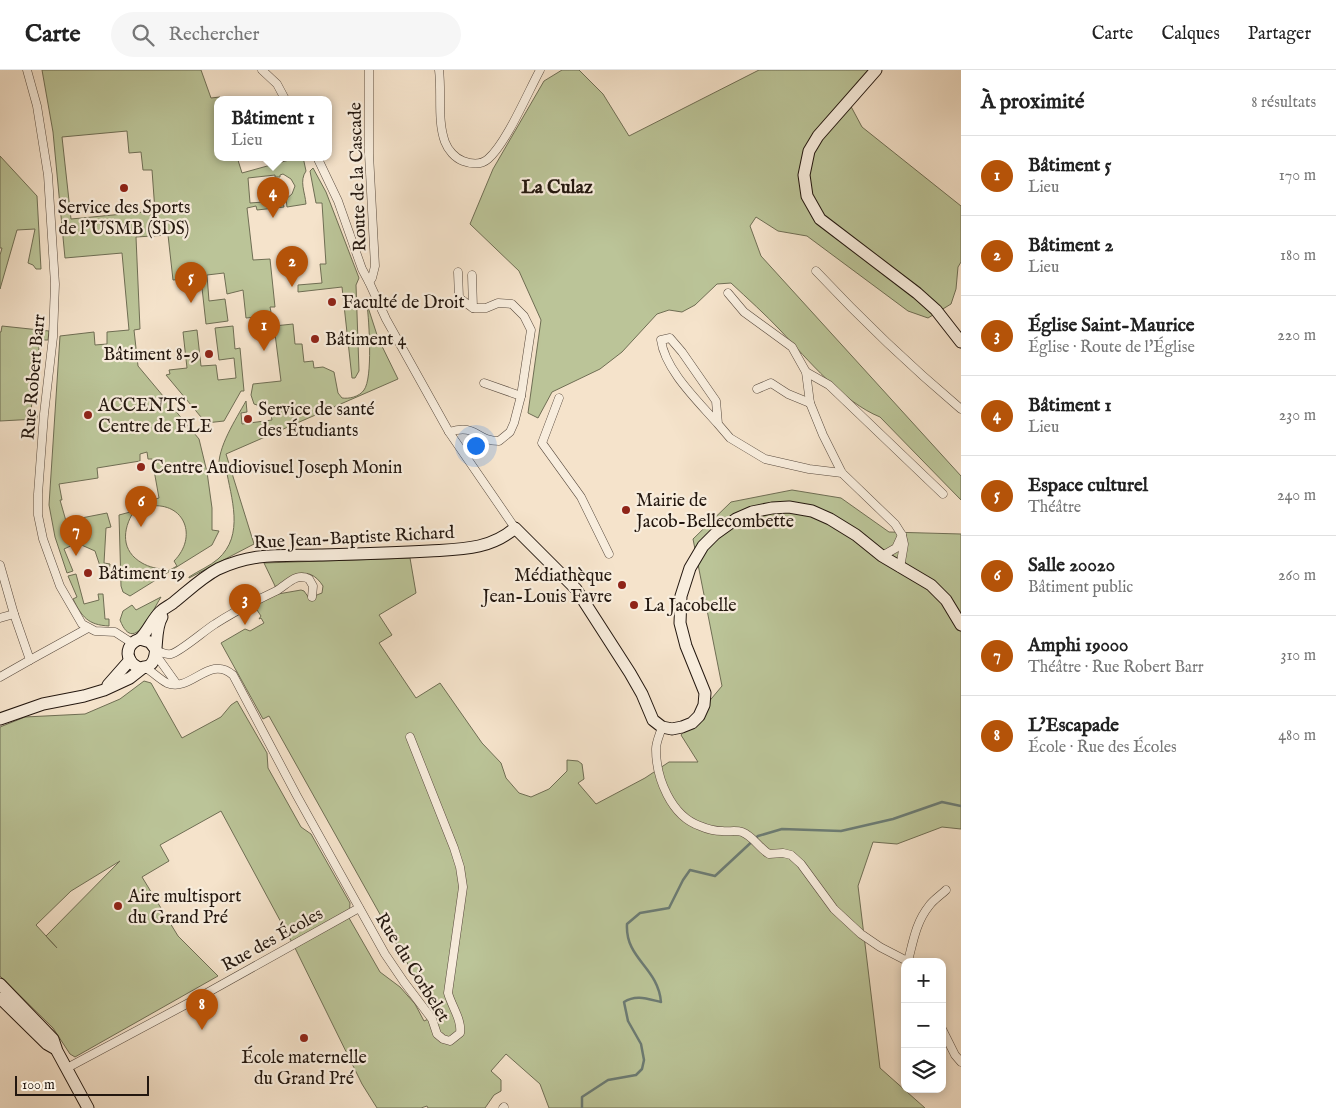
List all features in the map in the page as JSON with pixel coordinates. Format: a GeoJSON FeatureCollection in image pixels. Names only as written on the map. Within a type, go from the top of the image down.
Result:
{"type":"FeatureCollection","features":[{"type":"Feature","properties":{"kind":"street","name":"Rue Robert Barr"},"geometry":{"type":"LineString","coordinates":[[27,70],[37,106],[48,175],[56,284],[53,338],[44,414],[38,515],[43,539],[60,586],[82,624],[88,628]]}},
{"type":"Feature","properties":{"kind":"street"},"geometry":{"type":"LineString","coordinates":[[262,70],[277,84],[283,96]]}},
{"type":"Feature","properties":{"kind":"street","name":"Route de la Cascade"},"geometry":{"type":"LineString","coordinates":[[369,70],[369,154],[375,266],[369,282]]}},
{"type":"Feature","properties":{"kind":"street"},"geometry":{"type":"LineString","coordinates":[[439,70],[441,120],[446,144],[454,156],[462,161],[477,164],[487,160],[498,149],[540,70]]}},
{"type":"Feature","properties":{"kind":"street"},"geometry":{"type":"LineString","coordinates":[[876,70],[818,136],[809,151],[804,175],[807,196],[820,219],[917,293],[936,310],[961,342]]}},
{"type":"Feature","properties":{"kind":"street"},"geometry":{"type":"LineString","coordinates":[[319,161],[338,201],[362,269],[386,320],[449,432],[515,528],[576,589],[630,673],[642,694],[653,720],[662,727],[672,729],[692,723],[699,716],[704,705],[705,693],[686,646],[679,612],[681,596],[690,568],[703,546],[721,529],[744,515],[781,507],[822,515],[837,523],[900,568],[938,591],[946,600],[961,625]]}},
{"type":"Feature","properties":{"kind":"street"},"geometry":{"type":"LineString","coordinates":[[816,271],[854,311],[924,378],[961,409]]}},
{"type":"Feature","properties":{"kind":"street"},"geometry":{"type":"LineString","coordinates":[[449,432],[460,428],[468,429],[485,439],[499,442],[510,432],[521,396],[530,330],[524,316],[512,304],[498,303],[486,308],[473,308],[459,298],[458,272]]}},
{"type":"Feature","properties":{"kind":"street"},"geometry":{"type":"LineString","coordinates":[[472,275],[473,308]]}},
{"type":"Feature","properties":{"kind":"street"},"geometry":{"type":"LineString","coordinates":[[728,293],[744,312],[792,347],[806,372],[810,403],[842,473],[894,524],[902,535],[904,544],[900,568]]}},
{"type":"Feature","properties":{"kind":"street"},"geometry":{"type":"LineString","coordinates":[[718,424],[716,401],[688,360],[670,338],[661,340],[663,352],[684,385],[730,438],[765,459],[809,469],[842,473]]}},
{"type":"Feature","properties":{"kind":"street"},"geometry":{"type":"LineString","coordinates":[[806,372],[829,385],[943,494]]}},
{"type":"Feature","properties":{"kind":"street"},"geometry":{"type":"LineString","coordinates":[[484,383],[521,396]]}},
{"type":"Feature","properties":{"kind":"street"},"geometry":{"type":"LineString","coordinates":[[757,388],[771,383],[788,394],[810,403]]}},
{"type":"Feature","properties":{"kind":"street"},"geometry":{"type":"LineString","coordinates":[[559,398],[542,443],[581,497],[609,554]]}},
{"type":"Feature","properties":{"kind":"street","name":"Rue Jean-Baptiste Richard"},"geometry":{"type":"LineString","coordinates":[[136,641],[148,631],[153,620],[161,611],[199,581],[217,570],[254,557],[473,548],[497,541],[515,528]]}},
{"type":"Feature","properties":{"kind":"street"},"geometry":{"type":"LineString","coordinates":[[882,556],[896,548],[902,535]]}},
{"type":"Feature","properties":{"kind":"street"},"geometry":{"type":"LineString","coordinates":[[0,566],[30,660]]}},
{"type":"Feature","properties":{"kind":"street"},"geometry":{"type":"LineString","coordinates":[[156,653],[174,653],[215,624],[256,599],[278,590],[293,579],[304,577],[310,579],[313,586],[312,597]]}},
{"type":"Feature","properties":{"kind":"street","name":"Rue Jean-Baptiste Richard"},"geometry":{"type":"LineString","coordinates":[[156,653],[157,630],[160,620],[172,604]]}},
{"type":"Feature","properties":{"kind":"street"},"geometry":{"type":"LineString","coordinates":[[0,618],[14,614]]}},
{"type":"Feature","properties":{"kind":"street"},"geometry":{"type":"LineString","coordinates":[[0,677],[88,628],[95,631],[115,632],[136,641],[150,642],[176,684]]}},
{"type":"Feature","properties":{"kind":"street"},"geometry":{"type":"LineString","coordinates":[[136,641],[128,653],[130,660],[136,666],[144,667],[167,683],[176,684]]}},
{"type":"Feature","properties":{"kind":"street"},"geometry":{"type":"LineString","coordinates":[[0,719],[43,704],[104,690],[130,678],[144,667],[150,665],[154,661],[156,653]]}},
{"type":"Feature","properties":{"kind":"street"},"geometry":{"type":"LineString","coordinates":[[104,690],[130,660]]}},
{"type":"Feature","properties":{"kind":"street","name":"Rue du Corbelet"},"geometry":{"type":"LineString","coordinates":[[176,684],[186,682],[215,668],[224,669],[233,675],[359,908],[404,982],[432,1019],[437,1034],[443,1039],[450,1040],[460,1033],[461,1026],[448,993],[462,887],[460,867],[410,738]]}},
{"type":"Feature","properties":{"kind":"street"},"geometry":{"type":"LineString","coordinates":[[662,727],[656,747],[657,764],[673,805],[682,815],[698,826],[720,831],[741,832],[752,838],[769,854],[784,853],[791,855],[801,864],[834,909],[861,934],[902,958]]}},
{"type":"Feature","properties":{"kind":"street"},"geometry":{"type":"LineString","coordinates":[[910,958],[916,929],[922,916],[929,905],[946,890]]}},
{"type":"Feature","properties":{"kind":"street","name":"Rue des Écoles"},"geometry":{"type":"LineString","coordinates":[[67,1068],[359,908]]}},
{"type":"Feature","properties":{"kind":"street"},"geometry":{"type":"LineString","coordinates":[[0,984],[53,1039],[57,1051],[88,1108]]}},
{"type":"Feature","properties":{"kind":"street"},"geometry":{"type":"LineString","coordinates":[[0,991],[18,1008],[26,1011]]}},
{"type":"Feature","properties":{"kind":"street"},"geometry":{"type":"LineString","coordinates":[[0,998],[47,1044],[57,1051]]}},
{"type":"Feature","properties":{"kind":"street"},"geometry":{"type":"LineString","coordinates":[[946,1037],[955,1055],[961,1062]]}},
{"type":"Feature","properties":{"kind":"green space"},"geometry":{"type":"Polygon","coordinates":[[[42,70],[201,70],[211,98],[214,98],[214,161],[238,161],[242,173],[286,161],[304,161],[306,171],[303,183],[306,204],[287,207],[286,199],[292,194],[295,186],[291,179],[283,174],[280,177],[275,177],[275,175],[248,178],[250,203],[277,201],[277,197],[282,197],[284,207],[257,210],[256,206],[247,208],[253,260],[270,259],[275,307],[270,307],[271,312],[255,314],[256,317],[246,318],[243,290],[227,294],[224,273],[207,275],[209,301],[225,299],[228,321],[206,324],[202,288],[185,289],[183,279],[173,280],[168,235],[136,237],[140,329],[134,330],[138,366],[199,439],[207,472],[212,508],[212,530],[219,531],[212,545],[130,596],[123,592],[121,586],[119,515],[134,511],[127,525],[127,546],[135,558],[153,568],[168,571],[177,566],[174,561],[181,552],[186,532],[184,523],[179,515],[162,506],[150,506],[148,501],[159,498],[152,459],[148,459],[147,452],[140,454],[140,461],[97,468],[98,478],[59,484],[62,500],[60,500],[66,521],[107,513],[111,527],[106,528],[104,563],[110,564],[109,571],[101,569],[95,551],[77,543],[64,549],[73,571],[67,573],[55,537],[49,505],[60,336],[94,332],[95,345],[107,344],[107,332],[129,330],[122,253],[65,258],[53,132],[42,70]],[[127,131],[62,137],[71,219],[155,211],[152,170],[143,170],[141,152],[129,153],[127,131]]]}},
{"type":"Feature","properties":{"kind":"green space"},"geometry":{"type":"Polygon","coordinates":[[[562,70],[579,70],[603,94],[629,136],[759,70],[871,70],[847,99],[862,127],[961,206],[961,262],[958,267],[956,289],[951,304],[928,318],[908,311],[807,236],[778,231],[756,217],[750,226],[761,256],[961,476],[961,500],[880,417],[866,410],[840,391],[731,283],[717,284],[695,305],[682,312],[669,310],[657,314],[622,352],[600,369],[552,392],[538,418],[528,413],[541,320],[519,271],[470,224],[493,169],[544,81],[562,70]]]}},
{"type":"Feature","properties":{"kind":"green space"},"geometry":{"type":"Polygon","coordinates":[[[0,156],[37,196],[41,269],[36,269],[28,263],[35,229],[17,230],[0,289],[0,255],[2,248],[0,248],[0,156]]]}},
{"type":"Feature","properties":{"kind":"green space"},"geometry":{"type":"Polygon","coordinates":[[[313,168],[326,192],[359,278],[356,285],[359,371],[355,378],[352,378],[342,287],[298,292],[298,285],[322,283],[320,264],[326,264],[322,203],[316,203],[310,171],[313,168]]]}},
{"type":"Feature","properties":{"kind":"green space"},"geometry":{"type":"Polygon","coordinates":[[[367,304],[378,338],[398,379],[226,454],[254,544],[189,578],[218,559],[231,539],[234,528],[233,504],[226,468],[219,468],[219,460],[224,443],[246,401],[247,412],[241,413],[242,424],[272,420],[270,410],[265,410],[264,406],[254,404],[251,395],[253,384],[281,381],[274,326],[293,324],[295,344],[302,344],[304,362],[313,361],[314,368],[323,367],[334,372],[338,393],[342,398],[351,398],[364,390],[369,374],[370,349],[367,304]]]}},
{"type":"Feature","properties":{"kind":"green space"},"geometry":{"type":"Polygon","coordinates":[[[2,326],[49,331],[48,340],[40,340],[31,410],[37,411],[37,419],[0,421],[0,332],[2,326]]]}},
{"type":"Feature","properties":{"kind":"green space"},"geometry":{"type":"Polygon","coordinates":[[[233,326],[235,349],[240,348],[244,391],[241,391],[224,421],[206,423],[166,375],[170,374],[169,370],[187,368],[183,332],[197,330],[201,366],[216,365],[218,380],[236,378],[234,358],[219,360],[215,328],[233,326]]]}},
{"type":"Feature","properties":{"kind":"green space"},"geometry":{"type":"Polygon","coordinates":[[[792,490],[841,498],[889,532],[961,534],[961,829],[942,827],[897,844],[873,842],[858,886],[880,1068],[901,1087],[901,1093],[908,1093],[925,1108],[549,1108],[540,1084],[506,1054],[491,1071],[501,1080],[501,1091],[494,1095],[485,1108],[428,1108],[427,1106],[421,1108],[377,1108],[362,1084],[296,950],[221,811],[160,845],[169,861],[142,877],[178,936],[218,976],[75,1057],[70,1054],[53,1028],[0,976],[0,727],[25,717],[85,714],[120,699],[144,681],[151,683],[182,738],[221,717],[237,701],[267,753],[268,768],[301,827],[311,834],[350,903],[349,918],[380,972],[400,987],[415,1004],[424,1021],[442,1013],[414,975],[269,716],[263,719],[221,643],[245,629],[250,631],[264,623],[261,618],[259,619],[261,616],[257,610],[250,611],[247,608],[278,594],[301,590],[309,598],[322,593],[323,586],[318,579],[306,573],[294,575],[276,588],[264,563],[410,558],[416,593],[379,615],[392,635],[379,643],[416,698],[440,683],[482,743],[501,763],[506,778],[519,793],[531,797],[549,789],[567,771],[567,760],[578,761],[582,764],[584,779],[578,783],[596,804],[645,778],[669,762],[698,762],[681,735],[722,686],[693,539],[731,502],[792,490]],[[120,861],[71,891],[36,925],[46,936],[120,861]]]}},
{"type":"Feature","properties":{"kind":"green space"},"geometry":{"type":"Polygon","coordinates":[[[76,574],[84,604],[99,600],[98,594],[103,594],[105,619],[109,619],[109,626],[91,622],[79,611],[73,599],[77,597],[68,576],[76,574]]]}},
{"type":"Feature","properties":{"kind":"green space"},"geometry":{"type":"Polygon","coordinates":[[[161,597],[148,620],[137,632],[131,634],[125,630],[120,620],[123,611],[132,605],[136,610],[161,597]]]}},
{"type":"Feature","properties":{"kind":"waterway"},"geometry":{"type":"LineString","coordinates":[[582,1108],[582,1097],[608,1080],[636,1075],[642,1069],[644,1060],[641,1044],[628,1021],[624,1002],[633,998],[661,1002],[659,990],[654,980],[631,946],[627,924],[640,913],[669,908],[690,870],[715,876],[758,836],[782,829],[841,831],[893,819],[942,802],[961,806]]}},
{"type":"Feature","properties":{"kind":"place","name":"Service des Sports de l'USMB (SDS)"},"geometry":{"type":"Point","coordinates":[124,188]}},
{"type":"Feature","properties":{"kind":"place","name":"Bâtiment 1"},"geometry":{"type":"Point","coordinates":[273,218]}},
{"type":"Feature","properties":{"kind":"place","name":"Bâtiment 2"},"geometry":{"type":"Point","coordinates":[292,287]}},
{"type":"Feature","properties":{"kind":"place","name":"Faculté de Droit"},"geometry":{"type":"Point","coordinates":[332,302]}},
{"type":"Feature","properties":{"kind":"place","name":"Espace culturel"},"geometry":{"type":"Point","coordinates":[191,303]}},
{"type":"Feature","properties":{"kind":"place","name":"Bâtiment 4"},"geometry":{"type":"Point","coordinates":[315,339]}},
{"type":"Feature","properties":{"kind":"place","name":"Bâtiment 5"},"geometry":{"type":"Point","coordinates":[264,351]}},
{"type":"Feature","properties":{"kind":"place","name":"Bâtiment 8-9"},"geometry":{"type":"Point","coordinates":[209,354]}},
{"type":"Feature","properties":{"kind":"place","name":"ACCENTS - Centre de FLE"},"geometry":{"type":"Point","coordinates":[88,415]}},
{"type":"Feature","properties":{"kind":"place","name":"Service de santé des Étudiants"},"geometry":{"type":"Point","coordinates":[248,419]}},
{"type":"Feature","properties":{"kind":"place","name":"Centre Audiovisuel Joseph Monin"},"geometry":{"type":"Point","coordinates":[141,467]}},
{"type":"Feature","properties":{"kind":"place","name":"Mairie de Jacob-Bellecombette"},"geometry":{"type":"Point","coordinates":[626,510]}},
{"type":"Feature","properties":{"kind":"place","name":"Salle 20020"},"geometry":{"type":"Point","coordinates":[141,527]}},
{"type":"Feature","properties":{"kind":"place","name":"Amphi 19000"},"geometry":{"type":"Point","coordinates":[76,556]}},
{"type":"Feature","properties":{"kind":"place","name":"Bâtiment 19"},"geometry":{"type":"Point","coordinates":[88,573]}},
{"type":"Feature","properties":{"kind":"place","name":"Médiathèque Jean-Louis Favre"},"geometry":{"type":"Point","coordinates":[622,585]}},
{"type":"Feature","properties":{"kind":"place","name":"La Jacobelle"},"geometry":{"type":"Point","coordinates":[634,605]}},
{"type":"Feature","properties":{"kind":"place","name":"Église Saint-Maurice"},"geometry":{"type":"Point","coordinates":[245,625]}},
{"type":"Feature","properties":{"kind":"place","name":"Aire multisport du Grand Pré"},"geometry":{"type":"Point","coordinates":[118,906]}},
{"type":"Feature","properties":{"kind":"place","name":"L'Escapade"},"geometry":{"type":"Point","coordinates":[202,1030]}},
{"type":"Feature","properties":{"kind":"place","name":"École maternelle du Grand Pré"},"geometry":{"type":"Point","coordinates":[304,1038]}},
{"type":"Feature","properties":{"kind":"district","name":"La Culaz"},"geometry":{"type":"Point","coordinates":[557,186]}}]}
